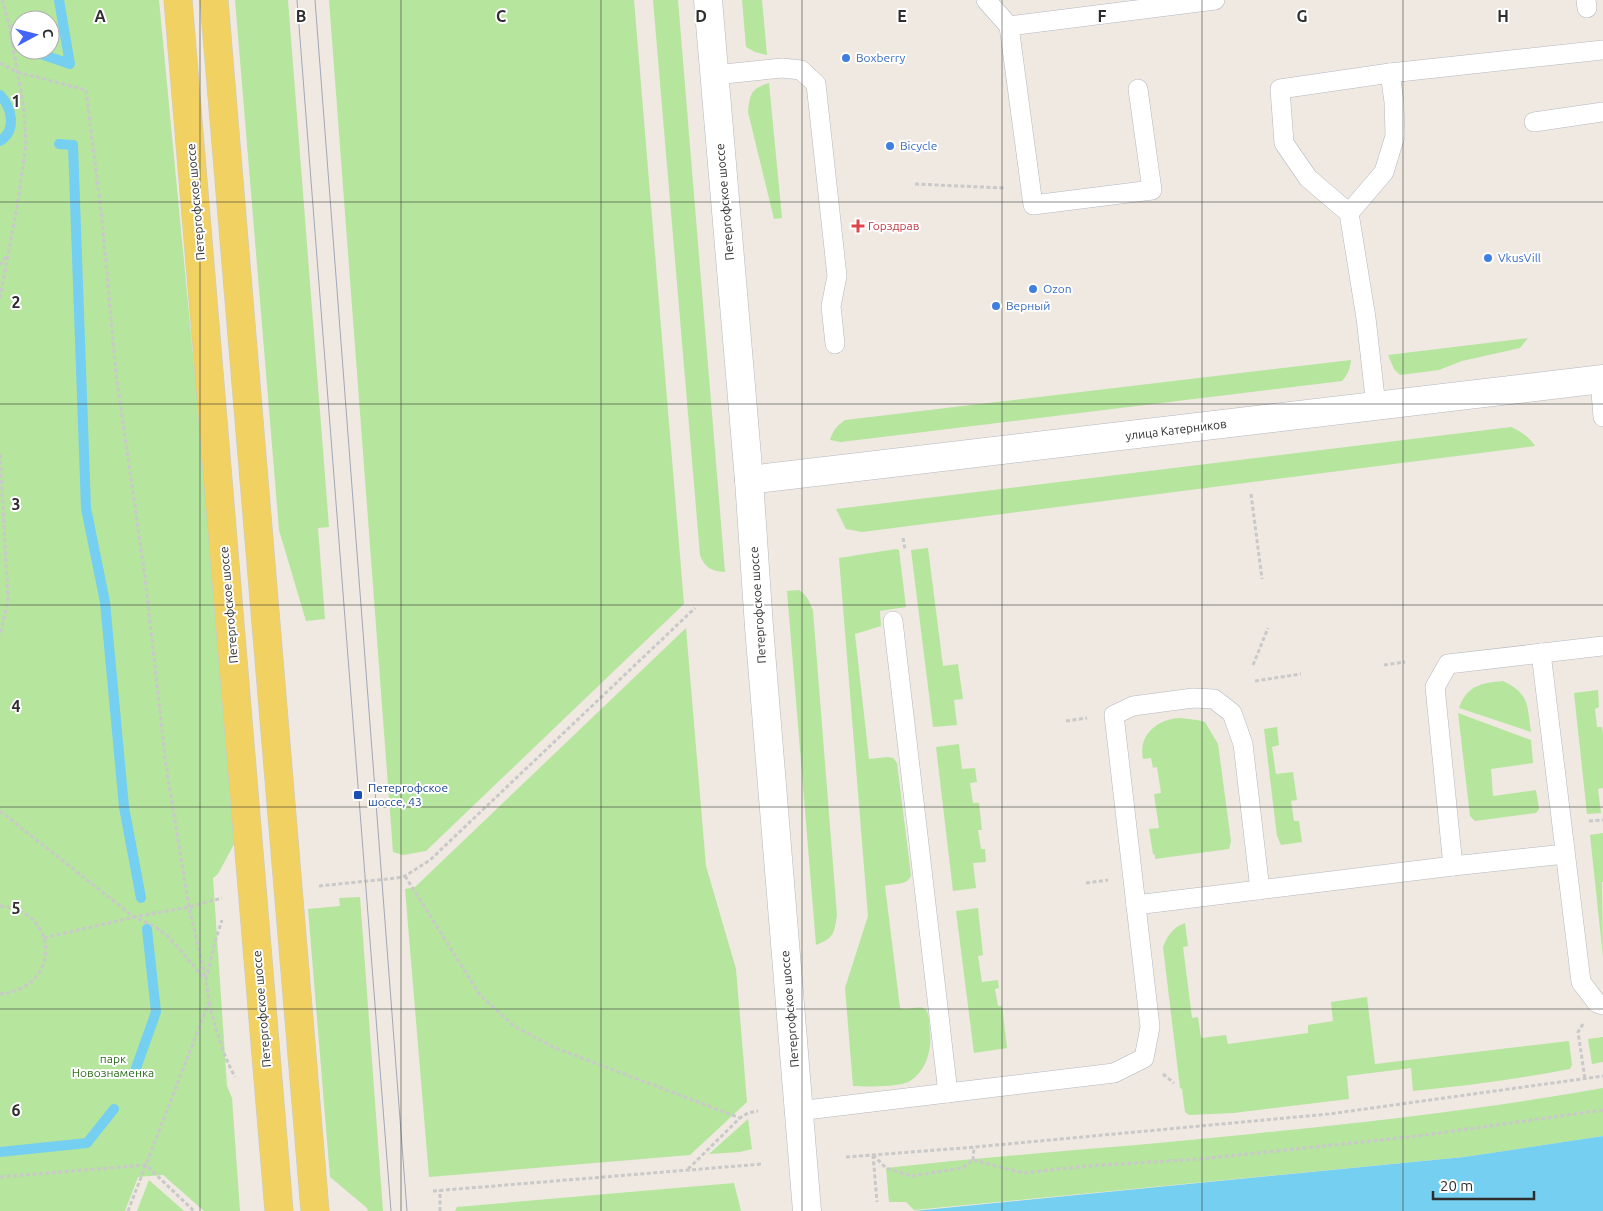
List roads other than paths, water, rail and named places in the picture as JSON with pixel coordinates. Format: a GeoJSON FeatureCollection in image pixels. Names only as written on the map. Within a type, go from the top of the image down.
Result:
{"type":"FeatureCollection","features":[{"type":"Feature","properties":{"kind":"main road","name":"Петергофское шоссе"},"geometry":{"type":"LineString","coordinates":[[178,0],[279,1211]]}},
{"type":"Feature","properties":{"kind":"main road"},"geometry":{"type":"LineString","coordinates":[[214,0],[314,1211]]}},
{"type":"Feature","properties":{"kind":"street","name":"Петергофское шоссе"},"geometry":{"type":"LineString","coordinates":[[708,0],[749,480],[759,627],[807,1211]]}},
{"type":"Feature","properties":{"kind":"street","name":"улица Катерников"},"geometry":{"type":"LineString","coordinates":[[749,480],[1602,380]]}},
{"type":"Feature","properties":{"kind":"lane"},"geometry":{"type":"LineString","coordinates":[[986,0],[1009,26],[1033,205],[1152,190],[1138,89]]}},
{"type":"Feature","properties":{"kind":"lane"},"geometry":{"type":"LineString","coordinates":[[1009,26],[1215,0]]}},
{"type":"Feature","properties":{"kind":"lane"},"geometry":{"type":"LineString","coordinates":[[1376,406],[1366,318],[1349,213],[1308,178],[1284,143],[1280,89],[1390,73],[1603,50]]}},
{"type":"Feature","properties":{"kind":"lane"},"geometry":{"type":"LineString","coordinates":[[714,75],[782,68],[801,70],[816,84],[837,276],[831,306],[836,344]]}},
{"type":"Feature","properties":{"kind":"lane"},"geometry":{"type":"LineString","coordinates":[[1349,213],[1384,172],[1395,136],[1394,102],[1390,73]]}},
{"type":"Feature","properties":{"kind":"lane"},"geometry":{"type":"LineString","coordinates":[[1534,122],[1603,112]]}},
{"type":"Feature","properties":{"kind":"lane"},"geometry":{"type":"LineString","coordinates":[[1602,380],[1603,417]]}},
{"type":"Feature","properties":{"kind":"lane"},"geometry":{"type":"LineString","coordinates":[[893,621],[948,1093]]}},
{"type":"Feature","properties":{"kind":"lane"},"geometry":{"type":"LineString","coordinates":[[1453,866],[1435,687],[1448,664],[1603,646]]}},
{"type":"Feature","properties":{"kind":"lane"},"geometry":{"type":"LineString","coordinates":[[1541,653],[1581,982],[1597,1003],[1603,1004]]}},
{"type":"Feature","properties":{"kind":"lane"},"geometry":{"type":"LineString","coordinates":[[798,1111],[1114,1074],[1144,1058],[1150,1027],[1114,715],[1133,706],[1193,698],[1214,699],[1232,713],[1243,744],[1260,890]]}},
{"type":"Feature","properties":{"kind":"lane"},"geometry":{"type":"LineString","coordinates":[[1136,905],[1566,854]]}},
{"type":"Feature","properties":{"kind":"water"},"geometry":{"type":"Polygon","coordinates":[[[1603,1136],[1603,1211],[914,1211],[1464,1157],[1603,1136]]]}},
{"type":"Feature","properties":{"kind":"waterway"},"geometry":{"type":"LineString","coordinates":[[58,60],[70,64],[59,0]]}},
{"type":"Feature","properties":{"kind":"waterway"},"geometry":{"type":"LineString","coordinates":[[0,95],[10,112],[11,119],[9,131],[0,141]]}},
{"type":"Feature","properties":{"kind":"waterway"},"geometry":{"type":"LineString","coordinates":[[59,144],[73,145],[86,508],[105,602],[124,807],[141,898]]}},
{"type":"Feature","properties":{"kind":"waterway"},"geometry":{"type":"LineString","coordinates":[[135,1071],[156,1012],[147,929]]}},
{"type":"Feature","properties":{"kind":"waterway"},"geometry":{"type":"LineString","coordinates":[[0,1152],[87,1143],[114,1109]]}},
{"type":"Feature","properties":{"kind":"tram line"},"geometry":{"type":"LineString","coordinates":[[297,0],[391,1211]]}},
{"type":"Feature","properties":{"kind":"tram line"},"geometry":{"type":"LineString","coordinates":[[315,0],[407,1211]]}},
{"type":"Feature","properties":{"kind":"place","name":"Boxberry"},"geometry":{"type":"Point","coordinates":[846,58]}},
{"type":"Feature","properties":{"kind":"place","name":"Bicycle"},"geometry":{"type":"Point","coordinates":[890,146]}},
{"type":"Feature","properties":{"kind":"place","name":"Горздрав"},"geometry":{"type":"Point","coordinates":[858,226]}},
{"type":"Feature","properties":{"kind":"place","name":"VkusVill"},"geometry":{"type":"Point","coordinates":[1488,258]}},
{"type":"Feature","properties":{"kind":"place","name":"Ozon"},"geometry":{"type":"Point","coordinates":[1033,289]}},
{"type":"Feature","properties":{"kind":"place","name":"Верный"},"geometry":{"type":"Point","coordinates":[996,306]}},
{"type":"Feature","properties":{"kind":"place","name":"Петергофское шоссе, 43"},"geometry":{"type":"Point","coordinates":[358,795]}},
{"type":"Feature","properties":{"kind":"park label","name":"парк Новознаменка"},"geometry":{"type":"Point","coordinates":[113,1066]}}]}
